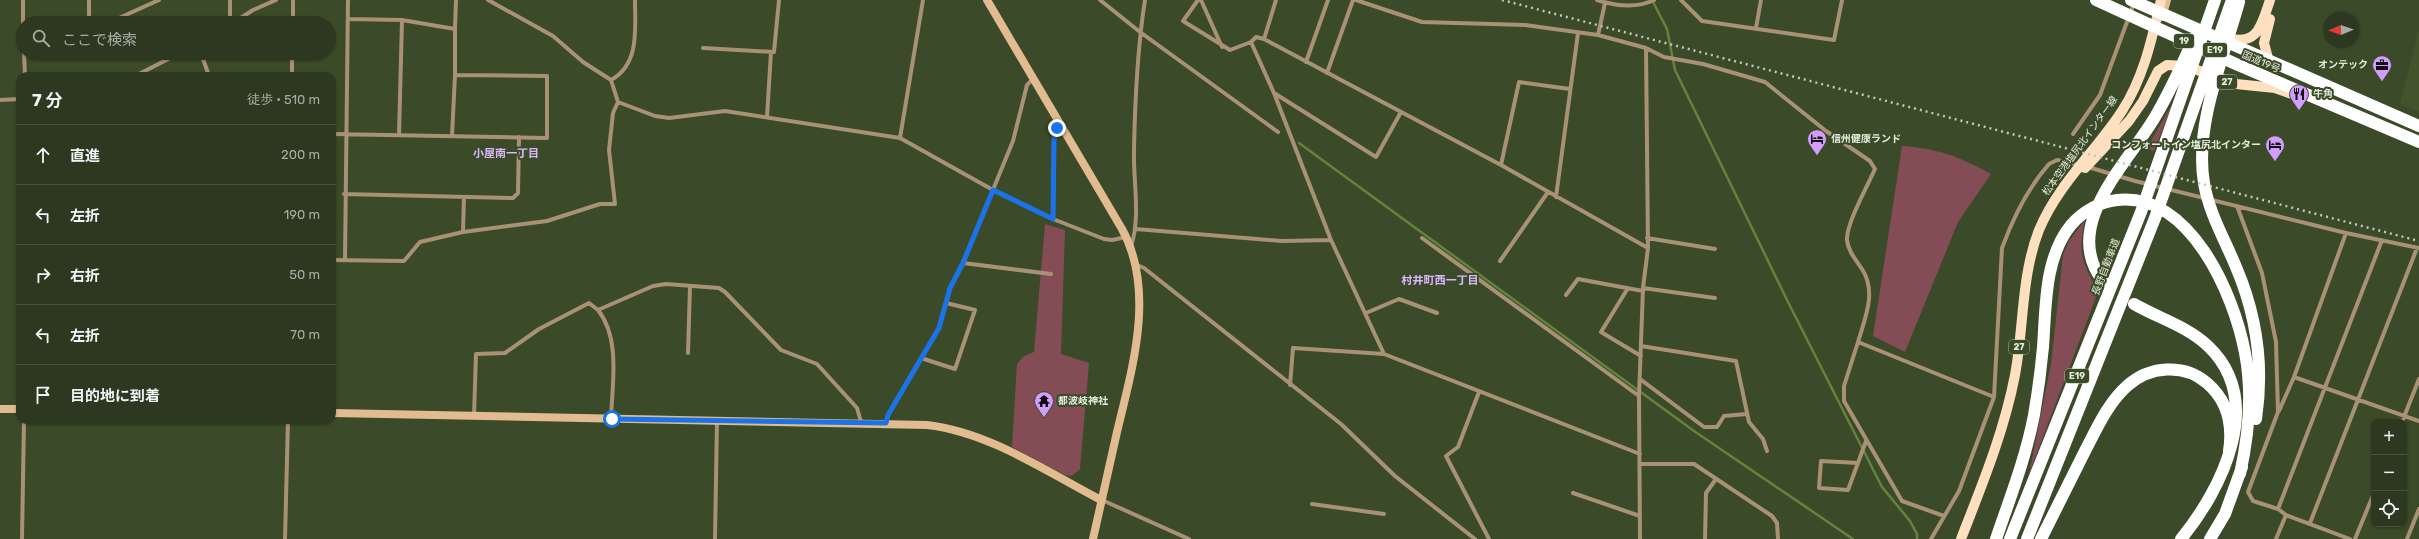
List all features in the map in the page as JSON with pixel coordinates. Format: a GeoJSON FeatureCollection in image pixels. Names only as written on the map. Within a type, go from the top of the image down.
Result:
{"type":"FeatureCollection","features":[{"type":"Feature","properties":{"kind":"highway","name":"国道19号"},"geometry":{"type":"LineString","coordinates":[[2096,0],[2238,65],[2419,142]]}},
{"type":"Feature","properties":{"kind":"highway"},"geometry":{"type":"LineString","coordinates":[[2208,14],[2210,0]]}},
{"type":"Feature","properties":{"kind":"highway"},"geometry":{"type":"LineString","coordinates":[[2103,281],[2091,259],[2088,242],[2091,225],[2105,192],[2139,144],[2185,73],[2208,14],[2216,0]]}},
{"type":"Feature","properties":{"kind":"highway"},"geometry":{"type":"LineString","coordinates":[[2210,539],[2225,514],[2240,474],[2256,421],[2260,383],[2259,352],[2246,294],[2209,205],[2202,171],[2204,136],[2211,81],[2229,22],[2232,0]]}},
{"type":"Feature","properties":{"kind":"highway"},"geometry":{"type":"LineString","coordinates":[[2229,22],[2240,0]]}},
{"type":"Feature","properties":{"kind":"highway","name":"国道19号"},"geometry":{"type":"LineString","coordinates":[[2133,1],[2182,24],[2419,126]]}},
{"type":"Feature","properties":{"kind":"highway","name":"長野自動車道"},"geometry":{"type":"LineString","coordinates":[[2010,539],[2141,212],[2160,158],[2185,73]]}},
{"type":"Feature","properties":{"kind":"highway","name":"E19"},"geometry":{"type":"LineString","coordinates":[[2027,539],[2155,218],[2174,163],[2211,81]]}},
{"type":"Feature","properties":{"kind":"highway"},"geometry":{"type":"LineString","coordinates":[[1996,539],[2023,458],[2033,417],[2041,364],[2047,294],[2055,254],[2065,233],[2072,224],[2088,210],[2105,202],[2124,199],[2141,201],[2166,212],[2182,225],[2200,246],[2225,289],[2242,337],[2249,383],[2249,426],[2240,474]]}},
{"type":"Feature","properties":{"kind":"highway"},"geometry":{"type":"LineString","coordinates":[[2134,304],[2192,333],[2208,346],[2221,362],[2231,380],[2236,400],[2235,425],[2230,451],[2221,477],[2208,501],[2180,539]]}},
{"type":"Feature","properties":{"kind":"highway"},"geometry":{"type":"LineString","coordinates":[[2041,539],[2092,437],[2111,405],[2126,387],[2143,375],[2162,370],[2180,371],[2198,377],[2206,383],[2220,398],[2229,415],[2232,430],[2230,451]]}},
{"type":"Feature","properties":{"kind":"main road","name":"松本空港塩尻北インター線"},"geometry":{"type":"LineString","coordinates":[[1961,539],[1993,456],[2011,394],[2030,256],[2045,216],[2061,191],[2108,139],[2130,97],[2153,41],[2161,0]]}},
{"type":"Feature","properties":{"kind":"main road"},"geometry":{"type":"LineString","coordinates":[[2182,24],[2227,38],[2245,40],[2259,32],[2270,0]]}},
{"type":"Feature","properties":{"kind":"main road","name":"27"},"geometry":{"type":"LineString","coordinates":[[2269,62],[2265,51],[2266,34],[2275,0]]}},
{"type":"Feature","properties":{"kind":"main road","name":"27"},"geometry":{"type":"LineString","coordinates":[[2238,65],[2254,55],[2266,34]]}},
{"type":"Feature","properties":{"kind":"main road","name":"27"},"geometry":{"type":"LineString","coordinates":[[2108,139],[2137,111],[2158,71],[2172,64],[2186,66],[2236,84],[2282,90],[2372,125],[2380,126]]}},
{"type":"Feature","properties":{"kind":"street"},"geometry":{"type":"LineString","coordinates":[[23,0],[24,16]]}},
{"type":"Feature","properties":{"kind":"street"},"geometry":{"type":"LineString","coordinates":[[89,0],[89,16]]}},
{"type":"Feature","properties":{"kind":"street"},"geometry":{"type":"LineString","coordinates":[[123,16],[159,0]]}},
{"type":"Feature","properties":{"kind":"street"},"geometry":{"type":"LineString","coordinates":[[230,0],[231,16]]}},
{"type":"Feature","properties":{"kind":"street"},"geometry":{"type":"LineString","coordinates":[[243,16],[276,0]]}},
{"type":"Feature","properties":{"kind":"street"},"geometry":{"type":"LineString","coordinates":[[293,0],[293,16]]}},
{"type":"Feature","properties":{"kind":"street"},"geometry":{"type":"LineString","coordinates":[[345,260],[344,194],[348,0]]}},
{"type":"Feature","properties":{"kind":"street"},"geometry":{"type":"LineString","coordinates":[[452,136],[455,75],[456,0]]}},
{"type":"Feature","properties":{"kind":"street"},"geometry":{"type":"LineString","coordinates":[[336,260],[404,261],[420,242],[463,232],[547,221],[600,204],[615,204],[609,150],[613,113],[618,102],[611,80],[583,62],[553,36],[488,0]]}},
{"type":"Feature","properties":{"kind":"street"},"geometry":{"type":"LineString","coordinates":[[611,80],[622,74],[628,66],[634,44],[635,0]]}},
{"type":"Feature","properties":{"kind":"street"},"geometry":{"type":"LineString","coordinates":[[767,117],[771,52],[774,52],[778,0]]}},
{"type":"Feature","properties":{"kind":"street"},"geometry":{"type":"LineString","coordinates":[[900,138],[923,0]]}},
{"type":"Feature","properties":{"kind":"street"},"geometry":{"type":"LineString","coordinates":[[986,0],[1127,237],[1136,264],[1138,318],[1134,354],[1093,539]]}},
{"type":"Feature","properties":{"kind":"street"},"geometry":{"type":"LineString","coordinates":[[1100,0],[1140,32],[1278,132]]}},
{"type":"Feature","properties":{"kind":"street"},"geometry":{"type":"LineString","coordinates":[[1131,247],[1136,229],[1134,151],[1140,32],[1145,0]]}},
{"type":"Feature","properties":{"kind":"street"},"geometry":{"type":"LineString","coordinates":[[1198,0],[1183,21],[1222,48],[1230,50],[1251,42],[1256,37],[1264,39],[1501,165],[1648,248]]}},
{"type":"Feature","properties":{"kind":"street"},"geometry":{"type":"LineString","coordinates":[[1201,0],[1222,48]]}},
{"type":"Feature","properties":{"kind":"street"},"geometry":{"type":"LineString","coordinates":[[1264,39],[1276,0]]}},
{"type":"Feature","properties":{"kind":"street"},"geometry":{"type":"LineString","coordinates":[[1306,62],[1328,0]]}},
{"type":"Feature","properties":{"kind":"street"},"geometry":{"type":"LineString","coordinates":[[1327,73],[1355,0],[1422,22],[1525,25],[1598,35],[1646,48],[1664,57],[1709,66],[1765,82],[1826,131],[1870,161],[1874,169],[1848,232],[1848,247],[1870,283],[1870,297],[1866,316],[1844,386],[1844,401],[1902,501],[1944,516]]}},
{"type":"Feature","properties":{"kind":"street"},"geometry":{"type":"LineString","coordinates":[[1597,0],[1605,3],[1642,6],[1654,0]]}},
{"type":"Feature","properties":{"kind":"street"},"geometry":{"type":"LineString","coordinates":[[1681,0],[1702,21],[1834,40],[1842,0]]}},
{"type":"Feature","properties":{"kind":"street"},"geometry":{"type":"LineString","coordinates":[[1756,28],[1761,0]]}},
{"type":"Feature","properties":{"kind":"street"},"geometry":{"type":"LineString","coordinates":[[2153,41],[2167,0]]}},
{"type":"Feature","properties":{"kind":"street"},"geometry":{"type":"LineString","coordinates":[[2073,134],[2100,95],[2133,1]]}},
{"type":"Feature","properties":{"kind":"street"},"geometry":{"type":"LineString","coordinates":[[1598,35],[1605,3]]}},
{"type":"Feature","properties":{"kind":"street"},"geometry":{"type":"LineString","coordinates":[[348,19],[402,20],[455,29]]}},
{"type":"Feature","properties":{"kind":"street"},"geometry":{"type":"LineString","coordinates":[[399,135],[402,20]]}},
{"type":"Feature","properties":{"kind":"street"},"geometry":{"type":"LineString","coordinates":[[1556,197],[1578,33]]}},
{"type":"Feature","properties":{"kind":"street"},"geometry":{"type":"LineString","coordinates":[[1251,42],[1274,93],[1331,240],[1384,354]]}},
{"type":"Feature","properties":{"kind":"street"},"geometry":{"type":"LineString","coordinates":[[703,48],[771,52]]}},
{"type":"Feature","properties":{"kind":"street"},"geometry":{"type":"LineString","coordinates":[[1640,539],[1640,379],[1643,290],[1648,248],[1646,48]]}},
{"type":"Feature","properties":{"kind":"street"},"geometry":{"type":"LineString","coordinates":[[24,60],[25,72]]}},
{"type":"Feature","properties":{"kind":"street"},"geometry":{"type":"LineString","coordinates":[[143,72],[166,60]]}},
{"type":"Feature","properties":{"kind":"street"},"geometry":{"type":"LineString","coordinates":[[203,60],[208,72]]}},
{"type":"Feature","properties":{"kind":"street"},"geometry":{"type":"LineString","coordinates":[[292,60],[292,72]]}},
{"type":"Feature","properties":{"kind":"street"},"geometry":{"type":"LineString","coordinates":[[336,134],[547,138],[547,76],[455,75]]}},
{"type":"Feature","properties":{"kind":"street"},"geometry":{"type":"LineString","coordinates":[[886,423],[888,415],[939,328],[950,288],[963,263],[1013,141],[1027,85],[1033,78]]}},
{"type":"Feature","properties":{"kind":"street"},"geometry":{"type":"LineString","coordinates":[[1501,165],[1519,82],[1570,89]]}},
{"type":"Feature","properties":{"kind":"street"},"geometry":{"type":"LineString","coordinates":[[1274,93],[1376,157],[1401,112]]}},
{"type":"Feature","properties":{"kind":"street"},"geometry":{"type":"LineString","coordinates":[[0,100],[16,99]]}},
{"type":"Feature","properties":{"kind":"street"},"geometry":{"type":"LineString","coordinates":[[618,102],[655,116],[668,118],[725,111],[900,138],[993,190],[1053,219],[1104,239],[1112,240],[1127,237]]}},
{"type":"Feature","properties":{"kind":"street"},"geometry":{"type":"LineString","coordinates":[[1053,219],[1054,140],[1060,125]]}},
{"type":"Feature","properties":{"kind":"street"},"geometry":{"type":"LineString","coordinates":[[344,194],[513,198],[518,193],[519,137]]}},
{"type":"Feature","properties":{"kind":"street"},"geometry":{"type":"LineString","coordinates":[[1931,539],[1959,491],[1994,397],[2002,248],[2019,208],[2049,164],[2057,160],[2070,162],[2135,181],[2346,233],[2418,248],[2310,523]]}},
{"type":"Feature","properties":{"kind":"street"},"geometry":{"type":"LineString","coordinates":[[1500,261],[1548,192]]}},
{"type":"Feature","properties":{"kind":"street"},"geometry":{"type":"LineString","coordinates":[[463,232],[464,197]]}},
{"type":"Feature","properties":{"kind":"street"},"geometry":{"type":"LineString","coordinates":[[2237,206],[2262,274],[2272,311],[2276,342],[2278,412]]}},
{"type":"Feature","properties":{"kind":"street"},"geometry":{"type":"LineString","coordinates":[[1136,229],[1282,241],[1331,240]]}},
{"type":"Feature","properties":{"kind":"street"},"geometry":{"type":"LineString","coordinates":[[2346,233],[2294,377],[2278,412],[2248,492],[2253,501],[2278,509],[2286,515],[2350,539]]}},
{"type":"Feature","properties":{"kind":"street"},"geometry":{"type":"LineString","coordinates":[[1422,238],[1640,396]]}},
{"type":"Feature","properties":{"kind":"street"},"geometry":{"type":"LineString","coordinates":[[1647,238],[1715,249]]}},
{"type":"Feature","properties":{"kind":"street"},"geometry":{"type":"LineString","coordinates":[[2278,509],[2382,240]]}},
{"type":"Feature","properties":{"kind":"street"},"geometry":{"type":"LineString","coordinates":[[963,263],[1051,274]]}},
{"type":"Feature","properties":{"kind":"street"},"geometry":{"type":"LineString","coordinates":[[1136,264],[1144,268],[1192,304],[1290,385],[1341,424],[1395,476],[1475,539]]}},
{"type":"Feature","properties":{"kind":"street"},"geometry":{"type":"LineString","coordinates":[[1566,295],[1578,278],[1628,288],[1715,298]]}},
{"type":"Feature","properties":{"kind":"street"},"geometry":{"type":"LineString","coordinates":[[598,310],[653,286],[719,288],[781,350],[817,364],[857,408],[861,422]]}},
{"type":"Feature","properties":{"kind":"street"},"geometry":{"type":"LineString","coordinates":[[688,352],[690,286]]}},
{"type":"Feature","properties":{"kind":"street"},"geometry":{"type":"LineString","coordinates":[[1628,288],[1601,332],[1641,356]]}},
{"type":"Feature","properties":{"kind":"street"},"geometry":{"type":"LineString","coordinates":[[1366,313],[1399,299],[1437,313]]}},
{"type":"Feature","properties":{"kind":"street"},"geometry":{"type":"LineString","coordinates":[[474,416],[476,354],[505,353],[538,329],[589,303],[598,310],[611,334],[613,349],[612,419]]}},
{"type":"Feature","properties":{"kind":"street"},"geometry":{"type":"LineString","coordinates":[[921,358],[955,369],[975,310],[946,303]]}},
{"type":"Feature","properties":{"kind":"street"},"geometry":{"type":"LineString","coordinates":[[1858,342],[1994,397]]}},
{"type":"Feature","properties":{"kind":"street"},"geometry":{"type":"LineString","coordinates":[[1641,346],[1736,361],[1749,422],[1763,439],[1767,451]]}},
{"type":"Feature","properties":{"kind":"street"},"geometry":{"type":"LineString","coordinates":[[1290,385],[1293,348],[1384,354],[1640,454]]}},
{"type":"Feature","properties":{"kind":"street"},"geometry":{"type":"LineString","coordinates":[[2294,377],[2419,421]]}},
{"type":"Feature","properties":{"kind":"street"},"geometry":{"type":"LineString","coordinates":[[1640,379],[1704,427],[1717,426],[1724,416],[1747,414]]}},
{"type":"Feature","properties":{"kind":"street"},"geometry":{"type":"LineString","coordinates":[[2404,419],[2419,379]]}},
{"type":"Feature","properties":{"kind":"street"},"geometry":{"type":"LineString","coordinates":[[1479,392],[1458,447],[1446,456],[1489,539]]}},
{"type":"Feature","properties":{"kind":"street"},"geometry":{"type":"LineString","coordinates":[[0,409],[16,409]]}},
{"type":"Feature","properties":{"kind":"street"},"geometry":{"type":"LineString","coordinates":[[336,413],[612,419],[861,422],[942,427],[960,432],[999,447],[1101,500],[1189,539]]}},
{"type":"Feature","properties":{"kind":"street"},"geometry":{"type":"LineString","coordinates":[[715,539],[717,420]]}},
{"type":"Feature","properties":{"kind":"street"},"geometry":{"type":"LineString","coordinates":[[22,539],[24,424]]}},
{"type":"Feature","properties":{"kind":"street"},"geometry":{"type":"LineString","coordinates":[[285,539],[288,424]]}},
{"type":"Feature","properties":{"kind":"street"},"geometry":{"type":"LineString","coordinates":[[1858,463],[1821,461],[1819,488],[1848,490],[1858,463],[1866,441]]}},
{"type":"Feature","properties":{"kind":"street"},"geometry":{"type":"LineString","coordinates":[[1640,464],[1694,464],[1772,516],[1777,524],[1778,539]]}},
{"type":"Feature","properties":{"kind":"street"},"geometry":{"type":"LineString","coordinates":[[1705,539],[1706,493],[1716,479]]}},
{"type":"Feature","properties":{"kind":"street"},"geometry":{"type":"LineString","coordinates":[[1573,493],[1640,516]]}},
{"type":"Feature","properties":{"kind":"street"},"geometry":{"type":"LineString","coordinates":[[2355,539],[2371,500]]}},
{"type":"Feature","properties":{"kind":"street"},"geometry":{"type":"LineString","coordinates":[[1312,504],[1384,514]]}},
{"type":"Feature","properties":{"kind":"street"},"geometry":{"type":"LineString","coordinates":[[2407,539],[2419,509]]}},
{"type":"Feature","properties":{"kind":"street"},"geometry":{"type":"LineString","coordinates":[[2276,539],[2286,515]]}},
{"type":"Feature","properties":{"kind":"shaded area"},"geometry":{"type":"Polygon","coordinates":[[[2419,30],[2419,112],[2400,104],[2419,30]]]}},
{"type":"Feature","properties":{"kind":"shaded area"},"geometry":{"type":"Polygon","coordinates":[[[2173,103],[2154,151],[2146,149],[2173,103]]]}},
{"type":"Feature","properties":{"kind":"shaded area"},"geometry":{"type":"Polygon","coordinates":[[[1902,146],[1927,149],[1948,154],[1991,174],[1958,222],[1905,352],[1873,336],[1902,146]]]}},
{"type":"Feature","properties":{"kind":"shaded area"},"geometry":{"type":"Polygon","coordinates":[[[2085,220],[2082,242],[2083,258],[2098,292],[2029,474],[2051,364],[2063,255],[2069,241],[2085,220]]]}},
{"type":"Feature","properties":{"kind":"shaded area"},"geometry":{"type":"Polygon","coordinates":[[[1045,224],[1065,230],[1061,354],[1089,363],[1080,469],[1072,476],[1065,475],[1012,447],[1017,364],[1024,356],[1034,352],[1045,224]]]}},
{"type":"Feature","properties":{"kind":"waterway"},"geometry":{"type":"LineString","coordinates":[[1652,0],[1667,29],[1675,70],[1789,304],[1882,487],[1910,521],[1917,534],[1917,539]]}},
{"type":"Feature","properties":{"kind":"waterway"},"geometry":{"type":"LineString","coordinates":[[1299,143],[1694,431],[1853,539]]}},
{"type":"Feature","properties":{"kind":"railway"},"geometry":{"type":"LineString","coordinates":[[1502,0],[2419,241]]}},
{"type":"Feature","properties":{"kind":"place","name":"オンテック"},"geometry":{"type":"Point","coordinates":[2382,82]}},
{"type":"Feature","properties":{"kind":"place","name":"牛角"},"geometry":{"type":"Point","coordinates":[2299,111]}},
{"type":"Feature","properties":{"kind":"place","name":"信州健康ランド"},"geometry":{"type":"Point","coordinates":[1817,156]}},
{"type":"Feature","properties":{"kind":"place","name":"コンフォートイン塩尻北インター"},"geometry":{"type":"Point","coordinates":[2275,162]}},
{"type":"Feature","properties":{"kind":"place","name":"都波岐神社"},"geometry":{"type":"Point","coordinates":[1044,418]}},
{"type":"Feature","properties":{"kind":"district","name":"小屋南一丁目"},"geometry":{"type":"Point","coordinates":[506,153]}},
{"type":"Feature","properties":{"kind":"district","name":"村井町西一丁目"},"geometry":{"type":"Point","coordinates":[1440,280]}},
{"type":"Feature","properties":{"kind":"route"},"geometry":{"type":"LineString","coordinates":[[612,419],[886,423],[888,415],[939,328],[950,288],[963,263],[993,190],[1053,219],[1054,140],[1057,128]]}}]}
